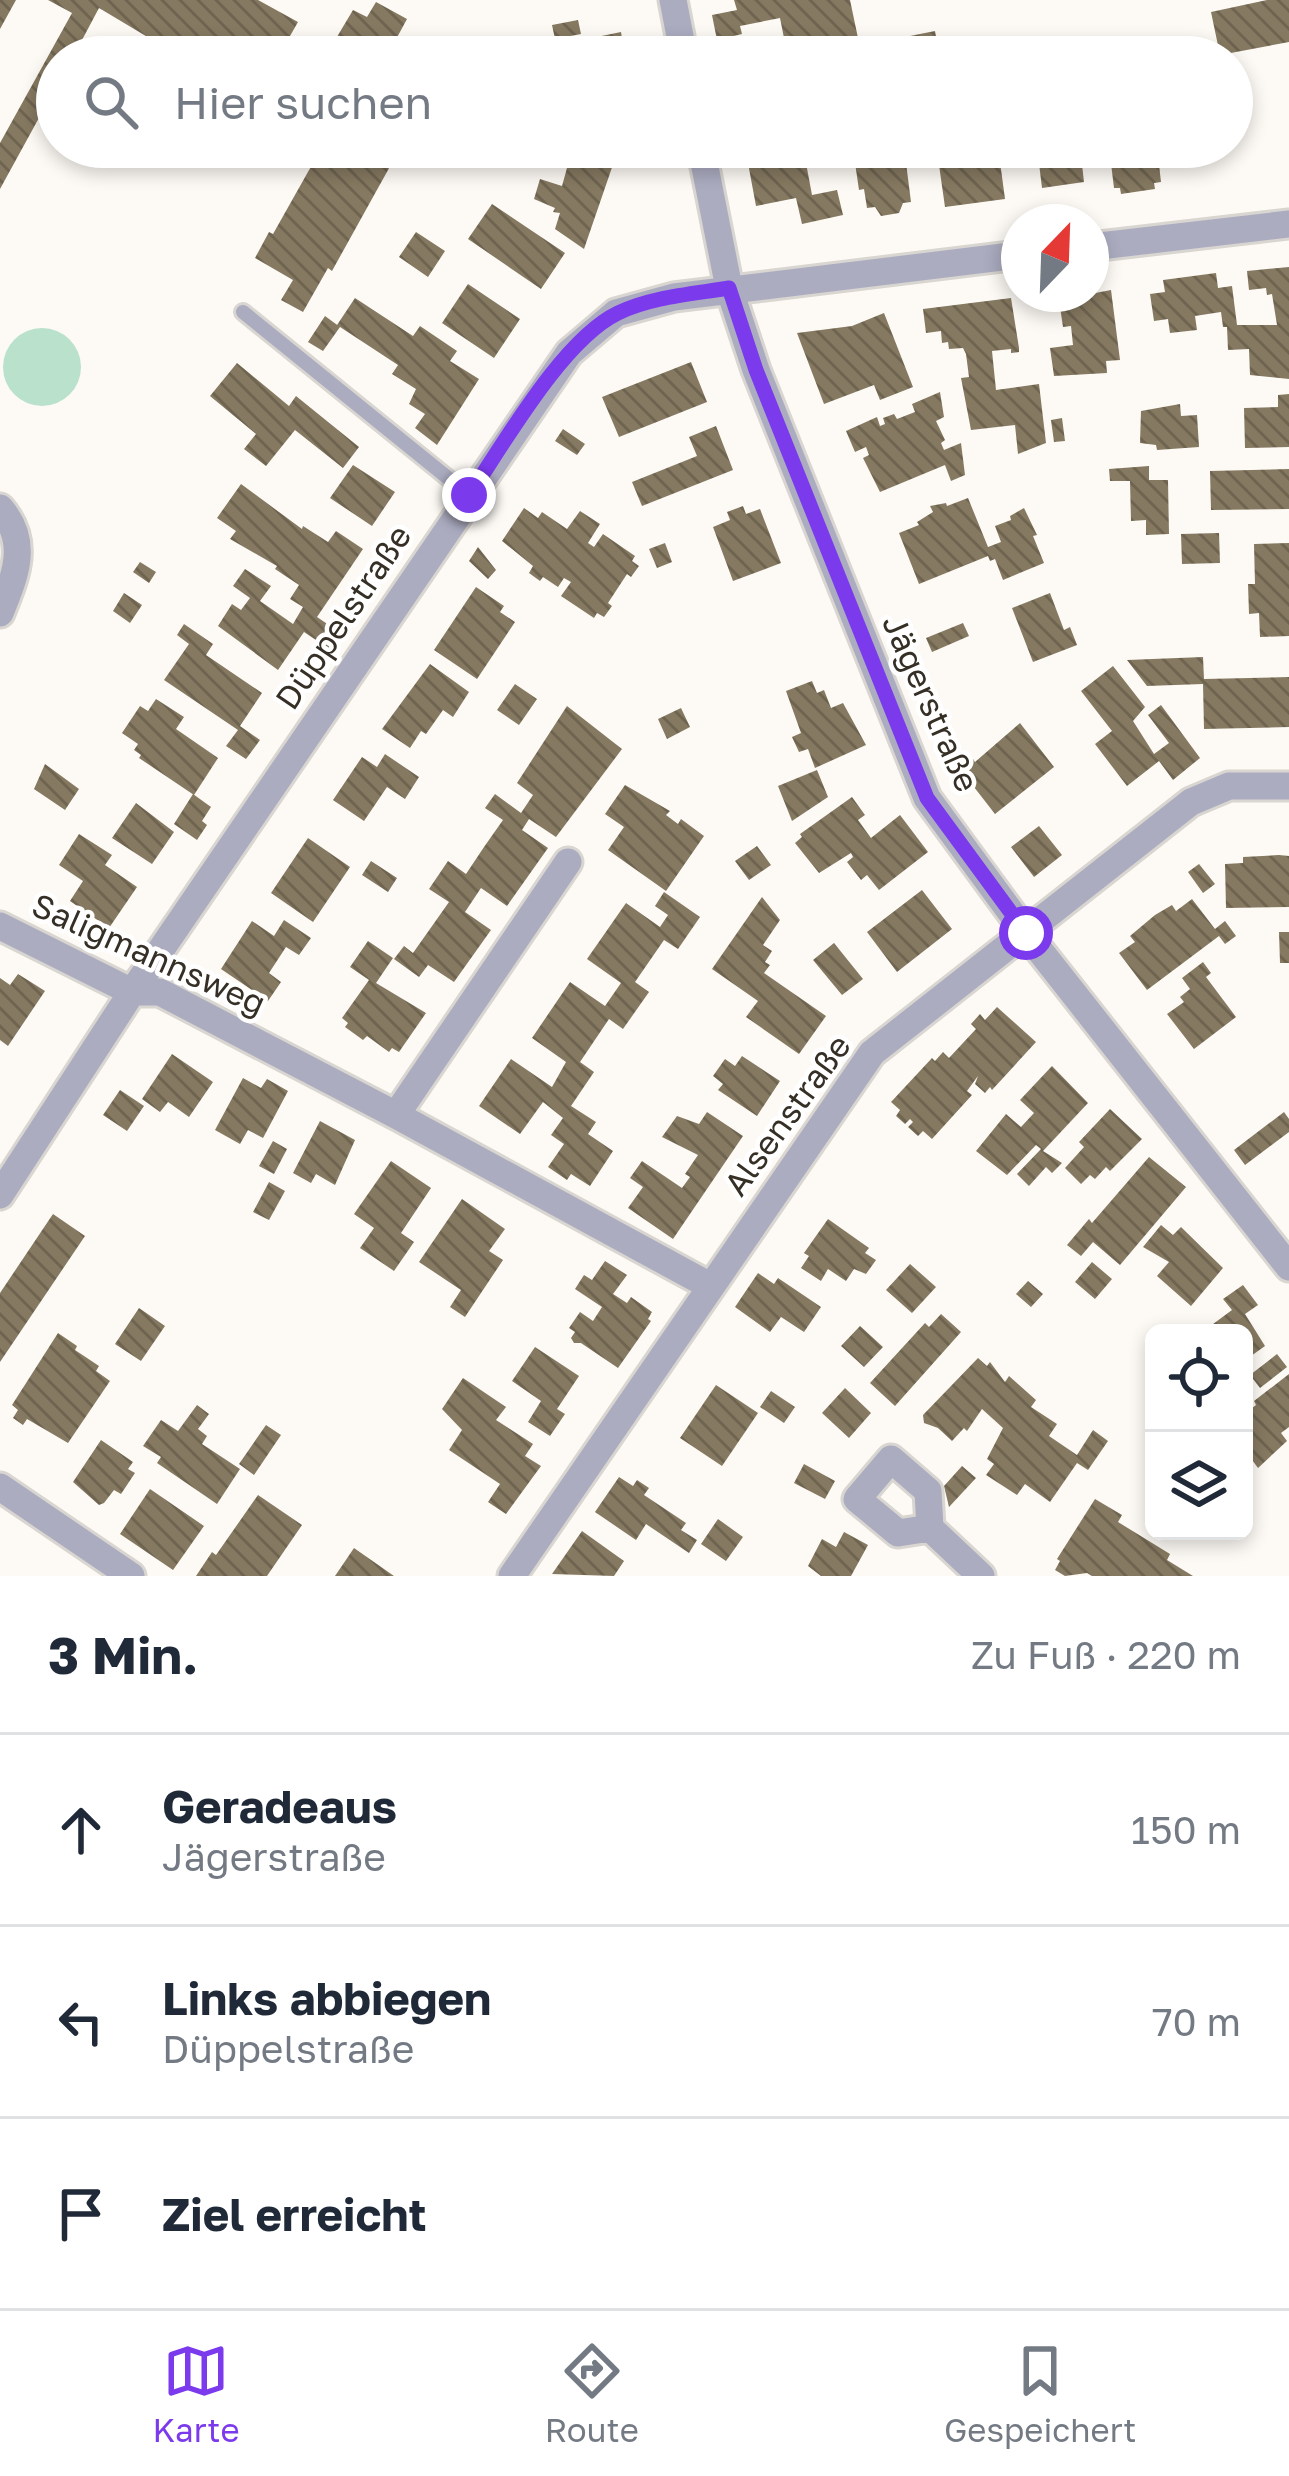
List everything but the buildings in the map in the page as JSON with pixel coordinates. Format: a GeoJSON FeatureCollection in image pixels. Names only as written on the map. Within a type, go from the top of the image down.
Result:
{"type":"FeatureCollection","features":[{"type":"Feature","properties":{"kind":"street"},"geometry":{"type":"LineString","coordinates":[[673,0],[680,36]]}},
{"type":"Feature","properties":{"kind":"street","name":"Jägerstraße"},"geometry":{"type":"LineString","coordinates":[[705,168],[729,288],[756,370],[927,798],[1026,933],[1289,1268]]}},
{"type":"Feature","properties":{"kind":"street"},"geometry":{"type":"LineString","coordinates":[[1109,245],[1289,224]]}},
{"type":"Feature","properties":{"kind":"street","name":"Düppelstraße"},"geometry":{"type":"LineString","coordinates":[[0,1195],[132,992],[569,353],[616,313],[674,297],[1001,257]]}},
{"type":"Feature","properties":{"kind":"street"},"geometry":{"type":"LineString","coordinates":[[0,508],[16,533],[19,560],[0,613]]}},
{"type":"Feature","properties":{"kind":"street","name":"Alsenstraße"},"geometry":{"type":"LineString","coordinates":[[512,1576],[872,1053],[1190,802],[1228,786],[1289,787]]}},
{"type":"Feature","properties":{"kind":"street"},"geometry":{"type":"LineString","coordinates":[[396,1115],[568,862]]}},
{"type":"Feature","properties":{"kind":"street","name":"Saligmannsweg"},"geometry":{"type":"LineString","coordinates":[[0,926],[132,992],[160,992],[710,1286]]}},
{"type":"Feature","properties":{"kind":"street"},"geometry":{"type":"LineString","coordinates":[[0,1487],[131,1576]]}},
{"type":"Feature","properties":{"kind":"street"},"geometry":{"type":"LineString","coordinates":[[930,1528],[981,1576]]}},
{"type":"Feature","properties":{"kind":"lane"},"geometry":{"type":"LineString","coordinates":[[243,312],[469,495]]}},
{"type":"Feature","properties":{"kind":"green space"},"geometry":{"type":"Polygon","coordinates":[[[42,328],[69,340],[81,367],[69,394],[42,406],[15,394],[3,367],[15,340],[42,328]]]}},
{"type":"Feature","properties":{"kind":"route"},"geometry":{"type":"LineString","coordinates":[[469,495],[569,353],[616,313],[729,288],[756,370],[927,798],[1026,933]]}}]}
